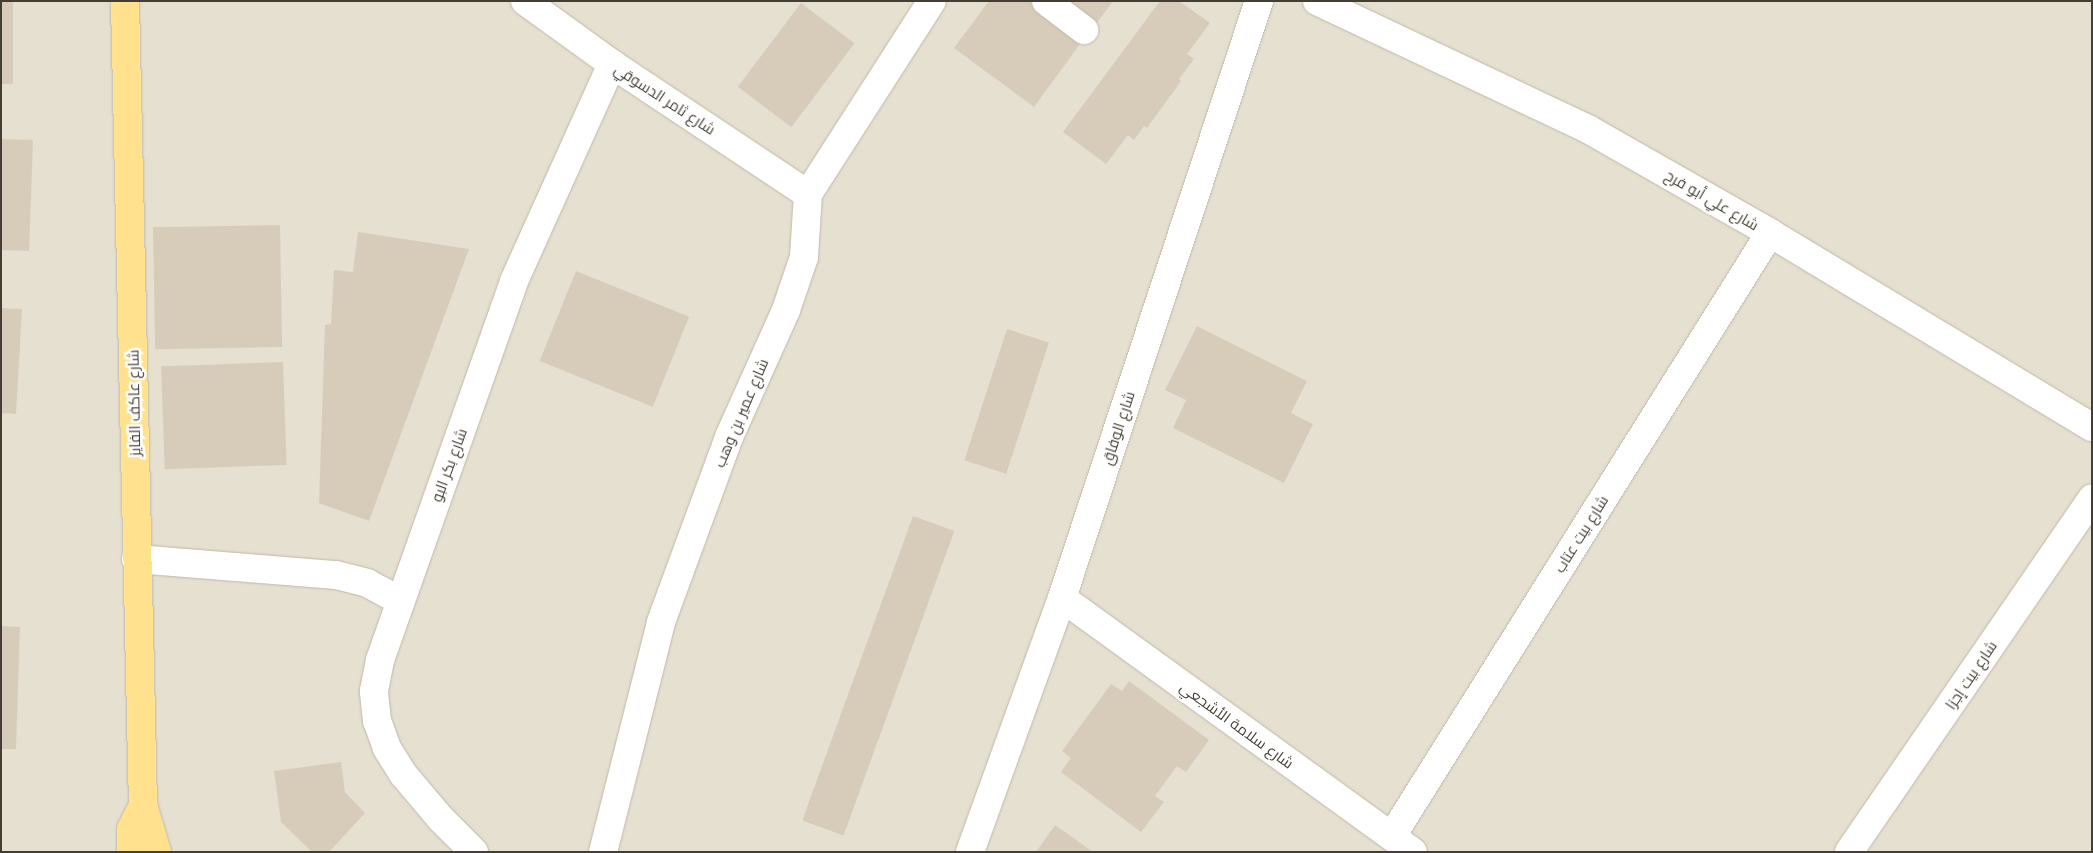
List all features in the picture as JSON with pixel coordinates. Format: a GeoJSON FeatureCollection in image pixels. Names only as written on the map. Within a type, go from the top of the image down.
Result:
{"type":"FeatureCollection","features":[{"type":"Feature","properties":{"kind":"main road","name":"شارع عاكف الفايز"},"geometry":{"type":"LineString","coordinates":[[124,1],[143,805],[157,852]]}},
{"type":"Feature","properties":{"kind":"main road","name":"شارع عاكف الفايز"},"geometry":{"type":"LineString","coordinates":[[131,852],[131,829],[143,805]]}},
{"type":"Feature","properties":{"kind":"street","name":"شارع ثامر الدسوقي"},"geometry":{"type":"LineString","coordinates":[[525,1],[612,64],[808,194]]}},
{"type":"Feature","properties":{"kind":"street","name":"شارع عمير بن وهب"},"geometry":{"type":"LineString","coordinates":[[602,852],[661,622],[729,437],[786,310],[804,257],[808,194],[932,1]]}},
{"type":"Feature","properties":{"kind":"street"},"geometry":{"type":"LineString","coordinates":[[1046,1],[1084,30]]}},
{"type":"Feature","properties":{"kind":"street","name":"شارع الوفاق"},"geometry":{"type":"LineString","coordinates":[[970,852],[1062,598],[1259,1]]}},
{"type":"Feature","properties":{"kind":"street","name":"شارع علي أبو فرح"},"geometry":{"type":"LineString","coordinates":[[1317,1],[1588,128],[1770,233],[2092,426]]}},
{"type":"Feature","properties":{"kind":"street","name":"شارع بكر البو"},"geometry":{"type":"LineString","coordinates":[[474,852],[403,774],[387,748],[377,721],[374,691],[380,660],[400,601],[514,281],[612,64]]}},
{"type":"Feature","properties":{"kind":"street","name":"شارع بيت عتاب"},"geometry":{"type":"LineString","coordinates":[[1402,844],[1770,233]]}},
{"type":"Feature","properties":{"kind":"street","name":"شارع بيت إجزا"},"geometry":{"type":"LineString","coordinates":[[1850,852],[2092,499]]}},
{"type":"Feature","properties":{"kind":"street"},"geometry":{"type":"LineString","coordinates":[[136,559],[336,574],[367,583],[400,601]]}},
{"type":"Feature","properties":{"kind":"street","name":"شارع سلامة الأشجعي"},"geometry":{"type":"LineString","coordinates":[[1062,598],[1402,844]]}},
{"type":"Feature","properties":{"kind":"shaded area"},"geometry":{"type":"Polygon","coordinates":[[[1,1],[2092,1],[2092,852],[1,852],[1,1]]]}},
{"type":"Feature","properties":{"kind":"building"},"geometry":{"type":"Polygon","coordinates":[[[1,1],[13,1],[13,84],[1,84],[1,1]]]}},
{"type":"Feature","properties":{"kind":"building"},"geometry":{"type":"Polygon","coordinates":[[[989,1],[1031,1],[1083,40],[1034,107],[954,48],[989,1]]]}},
{"type":"Feature","properties":{"kind":"building"},"geometry":{"type":"Polygon","coordinates":[[[1064,1],[1113,1],[1096,24],[1064,1]]]}},
{"type":"Feature","properties":{"kind":"building"},"geometry":{"type":"Polygon","coordinates":[[[1160,1],[1179,1],[1210,23],[1187,54],[1194,59],[1179,79],[1181,81],[1147,128],[1144,126],[1134,140],[1128,135],[1106,164],[1063,132],[1160,1]]]}},
{"type":"Feature","properties":{"kind":"building"},"geometry":{"type":"Polygon","coordinates":[[[801,3],[855,43],[791,127],[738,87],[801,3]]]}},
{"type":"Feature","properties":{"kind":"building"},"geometry":{"type":"Polygon","coordinates":[[[1,139],[33,140],[29,251],[1,250],[1,139]]]}},
{"type":"Feature","properties":{"kind":"building"},"geometry":{"type":"Polygon","coordinates":[[[280,225],[282,347],[155,349],[153,227],[280,225]]]}},
{"type":"Feature","properties":{"kind":"building"},"geometry":{"type":"Polygon","coordinates":[[[358,232],[469,249],[369,521],[319,503],[325,325],[331,324],[334,270],[353,272],[358,232]]]}},
{"type":"Feature","properties":{"kind":"building"},"geometry":{"type":"Polygon","coordinates":[[[576,271],[689,317],[653,407],[540,361],[576,271]]]}},
{"type":"Feature","properties":{"kind":"building"},"geometry":{"type":"Polygon","coordinates":[[[1,308],[22,309],[16,414],[1,413],[1,308]]]}},
{"type":"Feature","properties":{"kind":"building"},"geometry":{"type":"Polygon","coordinates":[[[1197,326],[1307,381],[1291,413],[1313,424],[1284,483],[1173,428],[1186,400],[1165,390],[1197,326]]]}},
{"type":"Feature","properties":{"kind":"building"},"geometry":{"type":"Polygon","coordinates":[[[1007,329],[1049,343],[1006,474],[964,460],[1007,329]]]}},
{"type":"Feature","properties":{"kind":"building"},"geometry":{"type":"Polygon","coordinates":[[[283,362],[287,465],[165,469],[161,366],[283,362]]]}},
{"type":"Feature","properties":{"kind":"building"},"geometry":{"type":"Polygon","coordinates":[[[913,516],[954,531],[844,836],[802,820],[913,516]]]}},
{"type":"Feature","properties":{"kind":"building"},"geometry":{"type":"Polygon","coordinates":[[[1,626],[20,627],[16,749],[1,749],[1,626]]]}},
{"type":"Feature","properties":{"kind":"building"},"geometry":{"type":"Polygon","coordinates":[[[1129,681],[1209,740],[1186,772],[1177,766],[1155,796],[1164,802],[1141,832],[1061,772],[1071,758],[1062,751],[1111,684],[1122,691],[1129,681]]]}},
{"type":"Feature","properties":{"kind":"building"},"geometry":{"type":"Polygon","coordinates":[[[341,762],[345,792],[365,813],[329,852],[312,852],[281,822],[274,771],[341,762]]]}},
{"type":"Feature","properties":{"kind":"building"},"geometry":{"type":"Polygon","coordinates":[[[1055,825],[1093,852],[1036,852],[1055,825]]]}}]}
